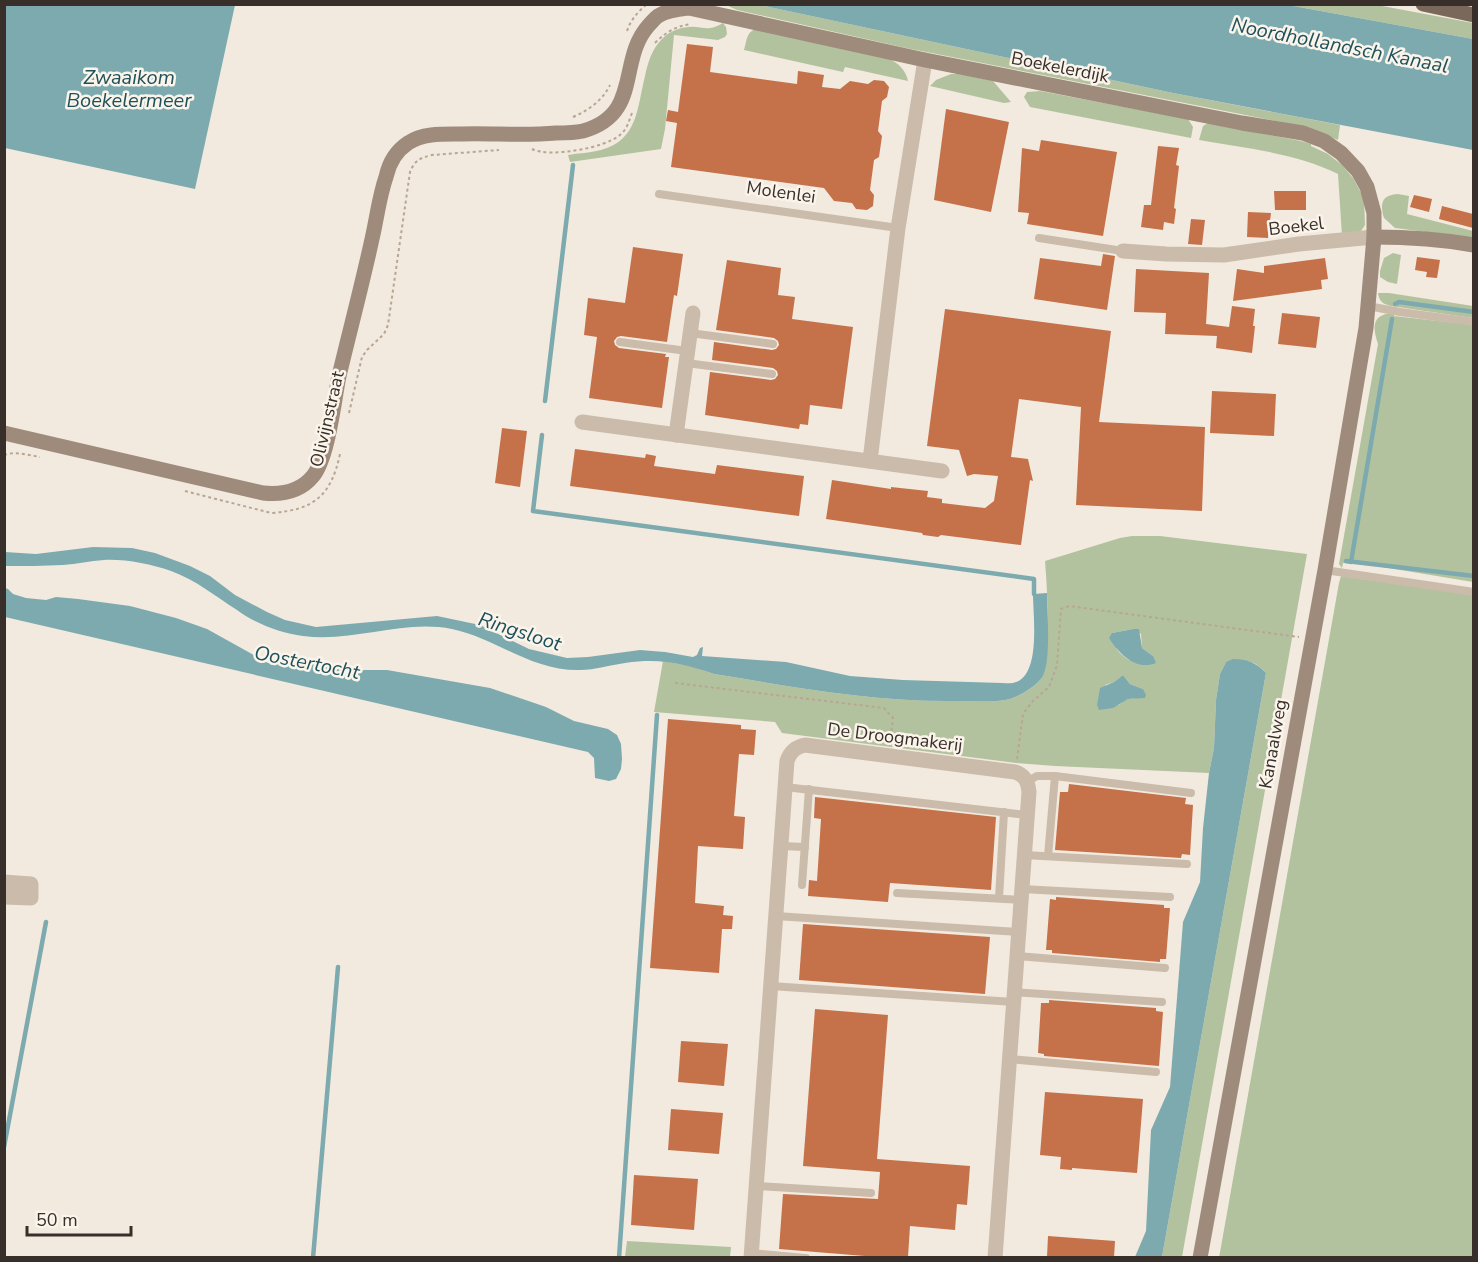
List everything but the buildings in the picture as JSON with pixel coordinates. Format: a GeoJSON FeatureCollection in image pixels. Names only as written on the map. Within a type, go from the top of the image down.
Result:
{"type":"FeatureCollection","features":[{"type":"Feature","properties":{"kind":"main road"},"geometry":{"type":"LineString","coordinates":[[1423,4],[1473,15]]}},
{"type":"Feature","properties":{"kind":"street","name":"Boekelerdijk"},"geometry":{"type":"LineString","coordinates":[[675,9],[689,8],[925,60],[1303,133],[1333,146],[1352,163],[1362,177],[1374,213],[1374,237]]}},
{"type":"Feature","properties":{"kind":"street","name":"Olivijnstraat"},"geometry":{"type":"LineString","coordinates":[[4,433],[263,493],[287,493],[297,489],[312,477],[324,450],[386,176],[396,153],[409,143],[436,134],[475,134],[530,142],[593,128],[618,108],[626,89],[635,47],[642,32],[658,15],[675,9]]}},
{"type":"Feature","properties":{"kind":"street"},"geometry":{"type":"LineString","coordinates":[[870,461],[898,228],[925,60]]}},
{"type":"Feature","properties":{"kind":"street","name":"Boekel"},"geometry":{"type":"LineString","coordinates":[[1123,251],[1224,255],[1299,244],[1374,237],[1411,237],[1473,245]]}},
{"type":"Feature","properties":{"kind":"street","name":"Kanaalweg"},"geometry":{"type":"LineString","coordinates":[[1200,1257],[1325,570],[1368,306],[1374,237]]}},
{"type":"Feature","properties":{"kind":"street"},"geometry":{"type":"LineString","coordinates":[[676,435],[693,313]]}},
{"type":"Feature","properties":{"kind":"street"},"geometry":{"type":"LineString","coordinates":[[582,423],[942,471]]}},
{"type":"Feature","properties":{"kind":"street","name":"De Droogmakerij"},"geometry":{"type":"LineString","coordinates":[[751,1255],[787,761],[790,754],[799,746],[809,746],[1021,777]]}},
{"type":"Feature","properties":{"kind":"street"},"geometry":{"type":"LineString","coordinates":[[995,1257],[1029,792],[1021,777]]}},
{"type":"Feature","properties":{"kind":"street"},"geometry":{"type":"LineString","coordinates":[[4,882],[31,884],[32,888],[31,898],[4,897]]}},
{"type":"Feature","properties":{"kind":"lane","name":"Molenlei"},"geometry":{"type":"LineString","coordinates":[[659,194],[898,228]]}},
{"type":"Feature","properties":{"kind":"lane"},"geometry":{"type":"LineString","coordinates":[[1039,238],[1123,251]]}},
{"type":"Feature","properties":{"kind":"lane"},"geometry":{"type":"LineString","coordinates":[[1368,306],[1473,322]]}},
{"type":"Feature","properties":{"kind":"lane"},"geometry":{"type":"LineString","coordinates":[[690,333],[772,344]]}},
{"type":"Feature","properties":{"kind":"lane"},"geometry":{"type":"LineString","coordinates":[[620,342],[772,374]]}},
{"type":"Feature","properties":{"kind":"lane"},"geometry":{"type":"LineString","coordinates":[[1325,570],[1473,592]]}},
{"type":"Feature","properties":{"kind":"lane"},"geometry":{"type":"LineString","coordinates":[[1048,856],[1055,776]]}},
{"type":"Feature","properties":{"kind":"lane","name":"De Droogmakerij"},"geometry":{"type":"LineString","coordinates":[[1021,777],[1055,776],[1191,793]]}},
{"type":"Feature","properties":{"kind":"lane"},"geometry":{"type":"LineString","coordinates":[[785,787],[1027,814]]}},
{"type":"Feature","properties":{"kind":"lane"},"geometry":{"type":"LineString","coordinates":[[802,885],[809,789]]}},
{"type":"Feature","properties":{"kind":"lane"},"geometry":{"type":"LineString","coordinates":[[999,898],[1004,812]]}},
{"type":"Feature","properties":{"kind":"lane"},"geometry":{"type":"LineString","coordinates":[[781,846],[805,847]]}},
{"type":"Feature","properties":{"kind":"lane"},"geometry":{"type":"LineString","coordinates":[[1024,855],[1187,864]]}},
{"type":"Feature","properties":{"kind":"lane"},"geometry":{"type":"LineString","coordinates":[[897,892],[999,898],[1022,894],[1170,897]]}},
{"type":"Feature","properties":{"kind":"lane"},"geometry":{"type":"LineString","coordinates":[[776,916],[1019,932]]}},
{"type":"Feature","properties":{"kind":"lane"},"geometry":{"type":"LineString","coordinates":[[1017,956],[1165,968]]}},
{"type":"Feature","properties":{"kind":"lane"},"geometry":{"type":"LineString","coordinates":[[770,986],[1162,1002]]}},
{"type":"Feature","properties":{"kind":"lane"},"geometry":{"type":"LineString","coordinates":[[1010,1059],[1156,1072]]}},
{"type":"Feature","properties":{"kind":"lane"},"geometry":{"type":"LineString","coordinates":[[756,1186],[871,1193]]}},
{"type":"Feature","properties":{"kind":"lane","name":"De Droogmakerij"},"geometry":{"type":"LineString","coordinates":[[751,1255],[806,1257]]}},
{"type":"Feature","properties":{"kind":"path"},"geometry":{"type":"LineString","coordinates":[[626,34],[637,12],[647,4]]}},
{"type":"Feature","properties":{"kind":"path"},"geometry":{"type":"LineString","coordinates":[[573,117],[596,104],[611,84]]}},
{"type":"Feature","properties":{"kind":"path","name":"Olivijnstraat"},"geometry":{"type":"LineString","coordinates":[[347,422],[362,357],[384,334],[388,325],[413,164],[432,155],[498,150]]}},
{"type":"Feature","properties":{"kind":"path","name":"Olivijnstraat"},"geometry":{"type":"LineString","coordinates":[[181,490],[271,513],[304,507],[325,492],[332,481],[342,445]]}},
{"type":"Feature","properties":{"kind":"path"},"geometry":{"type":"LineString","coordinates":[[4,455],[18,453],[41,458]]}},
{"type":"Feature","properties":{"kind":"path"},"geometry":{"type":"LineString","coordinates":[[1021,777],[1023,714],[1032,702],[1049,687],[1057,665],[1061,609],[1069,606],[1299,637]]}},
{"type":"Feature","properties":{"kind":"path"},"geometry":{"type":"LineString","coordinates":[[675,683],[884,708],[893,718],[888,756]]}},
{"type":"Feature","properties":{"kind":"green space"},"geometry":{"type":"Polygon","coordinates":[[[726,5],[760,5],[1173,93],[1340,125],[1338,140],[1306,127],[906,48],[737,10],[726,5]]]}},
{"type":"Feature","properties":{"kind":"green space"},"geometry":{"type":"Polygon","coordinates":[[[1288,5],[1377,5],[1473,23],[1473,39],[1288,5]]]}},
{"type":"Feature","properties":{"kind":"green space"},"geometry":{"type":"Polygon","coordinates":[[[723,23],[727,34],[718,40],[674,35],[661,149],[570,162],[568,155],[597,151],[613,145],[629,131],[637,111],[649,61],[662,39],[669,33],[682,28],[712,28],[723,23]]]}},
{"type":"Feature","properties":{"kind":"green space"},"geometry":{"type":"Polygon","coordinates":[[[757,29],[888,58],[901,67],[908,81],[845,67],[843,72],[744,50],[749,34],[757,29]]]}},
{"type":"Feature","properties":{"kind":"green space"},"geometry":{"type":"Polygon","coordinates":[[[951,74],[993,81],[1011,102],[1004,103],[930,86],[936,80],[951,74]]]}},
{"type":"Feature","properties":{"kind":"green space"},"geometry":{"type":"Polygon","coordinates":[[[1040,91],[1188,119],[1193,127],[1191,138],[1030,107],[1024,97],[1027,92],[1040,91]]]}},
{"type":"Feature","properties":{"kind":"green space"},"geometry":{"type":"Polygon","coordinates":[[[1208,123],[1301,141],[1328,154],[1353,178],[1364,198],[1365,225],[1361,231],[1342,236],[1338,174],[1288,156],[1199,140],[1203,126],[1208,123]]]}},
{"type":"Feature","properties":{"kind":"green space"},"geometry":{"type":"Polygon","coordinates":[[[1398,194],[1409,196],[1407,214],[1473,231],[1473,238],[1395,228],[1384,218],[1382,205],[1385,198],[1398,194]]]}},
{"type":"Feature","properties":{"kind":"green space"},"geometry":{"type":"Polygon","coordinates":[[[1393,253],[1401,255],[1397,284],[1380,277],[1384,258],[1393,253]]]}},
{"type":"Feature","properties":{"kind":"green space"},"geometry":{"type":"Polygon","coordinates":[[[1378,293],[1473,306],[1473,318],[1391,306],[1379,299],[1378,293]]]}},
{"type":"Feature","properties":{"kind":"green space"},"geometry":{"type":"Polygon","coordinates":[[[1394,313],[1394,316],[1473,325],[1473,582],[1352,562],[1351,564],[1343,563],[1342,568],[1339,564],[1378,344],[1375,322],[1381,316],[1394,313]]]}},
{"type":"Feature","properties":{"kind":"green space"},"geometry":{"type":"Polygon","coordinates":[[[1160,536],[1307,554],[1182,1257],[1162,1257],[1266,673],[1252,663],[1226,662],[1220,674],[1216,700],[1214,748],[1209,773],[1016,763],[782,733],[775,722],[654,712],[663,661],[691,666],[714,674],[864,696],[924,701],[983,702],[1014,698],[1038,682],[1044,671],[1047,657],[1048,623],[1045,561],[1120,538],[1160,536]],[[1133,629],[1112,633],[1119,652],[1129,660],[1153,656],[1142,648],[1141,634],[1133,629]],[[1123,675],[1105,685],[1119,705],[1126,700],[1134,699],[1143,689],[1130,684],[1123,675]]]}},
{"type":"Feature","properties":{"kind":"green space"},"geometry":{"type":"Polygon","coordinates":[[[1341,576],[1473,595],[1473,1257],[1219,1258],[1341,576]]]}},
{"type":"Feature","properties":{"kind":"green space"},"geometry":{"type":"Polygon","coordinates":[[[627,1241],[731,1247],[730,1257],[625,1257],[627,1241]]]}},
{"type":"Feature","properties":{"kind":"water","name":"Zwaaikom Boekelermeer"},"geometry":{"type":"Polygon","coordinates":[[[5,4],[235,5],[195,189],[5,148],[5,4]]]}},
{"type":"Feature","properties":{"kind":"water","name":"Noordhollandsch Kanaal"},"geometry":{"type":"Polygon","coordinates":[[[760,5],[1288,5],[1473,39],[1473,150],[1173,93],[760,5]]]}},
{"type":"Feature","properties":{"kind":"water"},"geometry":{"type":"Polygon","coordinates":[[[93,547],[132,548],[155,553],[210,576],[235,595],[267,612],[285,620],[316,627],[437,616],[480,625],[529,649],[567,658],[640,650],[693,657],[703,647],[702,656],[786,662],[850,676],[903,680],[1016,682],[1024,676],[1032,656],[1033,594],[1047,593],[1047,662],[1041,679],[1027,691],[1010,699],[983,702],[924,701],[834,693],[714,674],[681,664],[660,661],[625,663],[586,670],[562,669],[530,660],[485,640],[452,629],[415,627],[322,637],[286,633],[252,620],[180,575],[163,568],[138,563],[104,560],[63,565],[5,566],[5,552],[36,554],[93,547]]]}},
{"type":"Feature","properties":{"kind":"water"},"geometry":{"type":"Polygon","coordinates":[[[5,588],[13,594],[26,598],[78,599],[130,606],[176,618],[207,629],[268,663],[289,666],[310,662],[347,670],[387,670],[490,688],[546,707],[574,721],[608,729],[617,735],[621,744],[621,769],[616,779],[609,781],[595,778],[594,758],[588,752],[5,617],[5,588]]]}},
{"type":"Feature","properties":{"kind":"water"},"geometry":{"type":"Polygon","coordinates":[[[1139,629],[1142,648],[1153,656],[1156,663],[1142,665],[1129,660],[1109,638],[1112,633],[1139,629]]]}},
{"type":"Feature","properties":{"kind":"water"},"geometry":{"type":"Polygon","coordinates":[[[1233,659],[1251,662],[1266,673],[1162,1257],[1135,1257],[1146,1231],[1151,1130],[1170,1087],[1183,922],[1200,882],[1203,828],[1214,748],[1216,700],[1220,674],[1226,662],[1233,659]]]}},
{"type":"Feature","properties":{"kind":"water"},"geometry":{"type":"Polygon","coordinates":[[[1123,675],[1130,684],[1143,689],[1145,698],[1128,699],[1113,708],[1099,710],[1097,705],[1100,688],[1123,675]]]}},
{"type":"Feature","properties":{"kind":"waterway"},"geometry":{"type":"LineString","coordinates":[[545,401],[573,165]]}},
{"type":"Feature","properties":{"kind":"waterway"},"geometry":{"type":"LineString","coordinates":[[1395,304],[1399,302],[1474,312]]}},
{"type":"Feature","properties":{"kind":"waterway"},"geometry":{"type":"LineString","coordinates":[[1351,562],[1392,319]]}},
{"type":"Feature","properties":{"kind":"waterway"},"geometry":{"type":"LineString","coordinates":[[542,435],[533,511],[1034,579],[1034,594]]}},
{"type":"Feature","properties":{"kind":"waterway"},"geometry":{"type":"LineString","coordinates":[[1346,561],[1474,576]]}},
{"type":"Feature","properties":{"kind":"waterway"},"geometry":{"type":"LineString","coordinates":[[619,1258],[657,715]]}},
{"type":"Feature","properties":{"kind":"waterway"},"geometry":{"type":"LineString","coordinates":[[4,1147],[46,922]]}},
{"type":"Feature","properties":{"kind":"waterway"},"geometry":{"type":"LineString","coordinates":[[313,1258],[338,967]]}},
{"type":"Feature","properties":{"kind":"water label","name":"Ringsloot"},"geometry":{"type":"Point","coordinates":[520,631]}},
{"type":"Feature","properties":{"kind":"water label","name":"Oostertocht"},"geometry":{"type":"Point","coordinates":[307,662]}}]}
